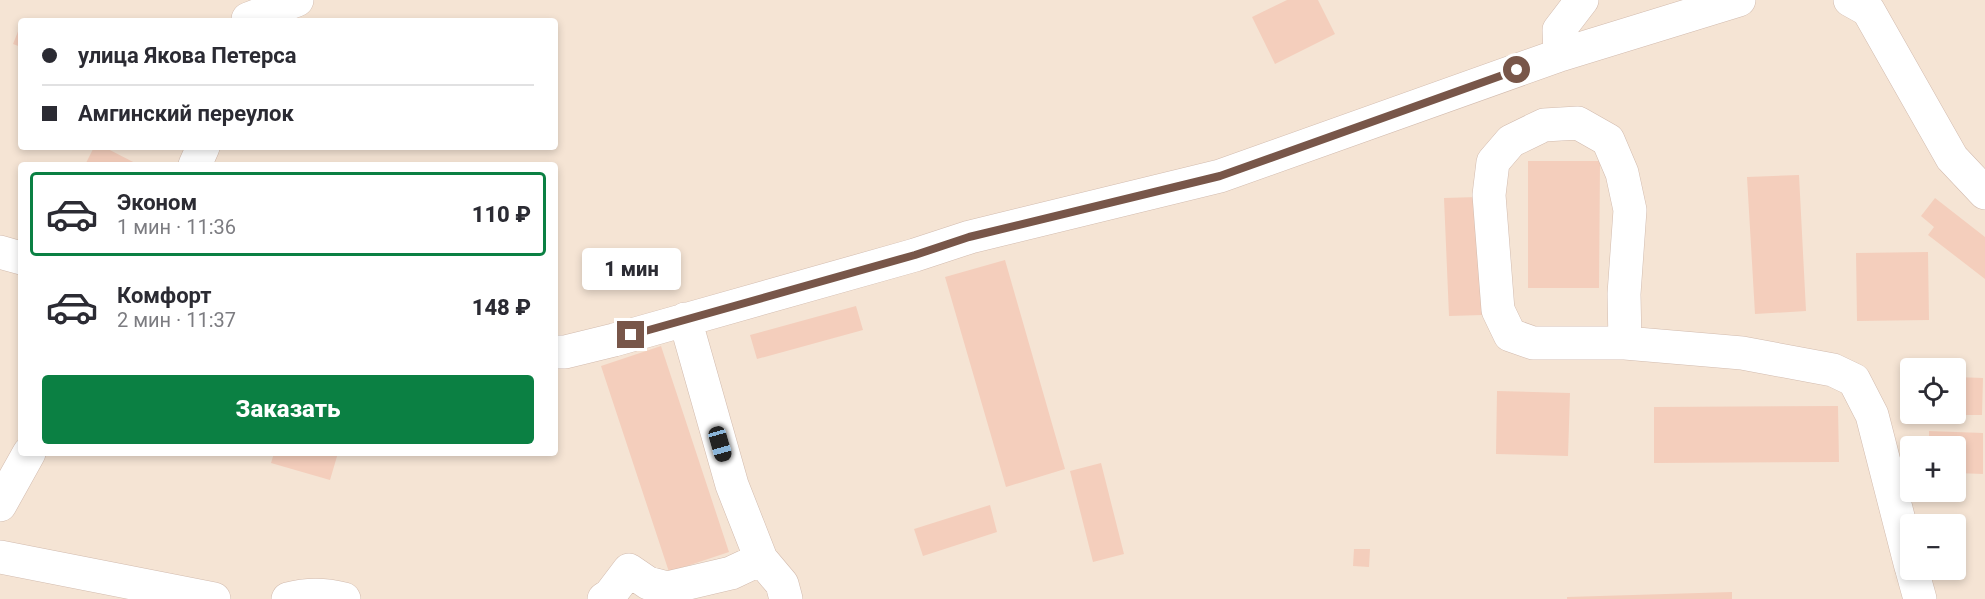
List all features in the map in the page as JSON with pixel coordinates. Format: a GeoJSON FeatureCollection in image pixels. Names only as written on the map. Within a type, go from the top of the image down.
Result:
{"type":"FeatureCollection","features":[{"type":"Feature","properties":{"kind":"street"},"geometry":{"type":"LineString","coordinates":[[250,13],[297,0]]}},
{"type":"Feature","properties":{"kind":"street"},"geometry":{"type":"LineString","coordinates":[[1560,55],[1559,30],[1582,0]]}},
{"type":"Feature","properties":{"kind":"street"},"geometry":{"type":"LineString","coordinates":[[558,352],[614,340],[915,255],[969,237],[1220,176],[1560,55],[1739,0]]}},
{"type":"Feature","properties":{"kind":"street"},"geometry":{"type":"LineString","coordinates":[[1850,0],[1868,10],[1952,158],[1985,193]]}},
{"type":"Feature","properties":{"kind":"street"},"geometry":{"type":"LineString","coordinates":[[1625,343],[1624,294],[1630,210],[1622,173],[1608,140],[1578,123],[1544,125],[1511,141],[1493,162],[1489,195],[1498,310],[1510,335],[1533,343],[1625,343],[1742,353],[1833,370],[1854,380],[1872,415],[1900,525]]}},
{"type":"Feature","properties":{"kind":"street"},"geometry":{"type":"LineString","coordinates":[[0,252],[18,257]]}},
{"type":"Feature","properties":{"kind":"street"},"geometry":{"type":"LineString","coordinates":[[685,319],[732,485],[761,559],[782,584],[786,599]]}},
{"type":"Feature","properties":{"kind":"street"},"geometry":{"type":"LineString","coordinates":[[0,505],[28,456]]}},
{"type":"Feature","properties":{"kind":"street"},"geometry":{"type":"LineString","coordinates":[[0,557],[214,599]]}},
{"type":"Feature","properties":{"kind":"street"},"geometry":{"type":"LineString","coordinates":[[604,599],[610,595],[629,570],[648,583],[667,588],[731,573],[761,559]]}},
{"type":"Feature","properties":{"kind":"street"},"geometry":{"type":"LineString","coordinates":[[1914,580],[1920,599]]}},
{"type":"Feature","properties":{"kind":"street"},"geometry":{"type":"LineString","coordinates":[[288,599],[302,595],[333,596],[344,599]]}},
{"type":"Feature","properties":{"kind":"shaded area"},"geometry":{"type":"Polygon","coordinates":[[[0,0],[1985,0],[1985,599],[0,599],[0,0]]]}},
{"type":"Feature","properties":{"kind":"building"},"geometry":{"type":"Polygon","coordinates":[[[1287,0],[1318,0],[1335,34],[1275,64],[1252,17],[1287,0]]]}},
{"type":"Feature","properties":{"kind":"building"},"geometry":{"type":"Polygon","coordinates":[[[18,32],[18,46],[13,44],[18,32]]]}},
{"type":"Feature","properties":{"kind":"building"},"geometry":{"type":"Polygon","coordinates":[[[92,150],[110,150],[133,162],[86,162],[92,150]]]}},
{"type":"Feature","properties":{"kind":"building"},"geometry":{"type":"Polygon","coordinates":[[[1528,161],[1600,161],[1599,288],[1528,288],[1528,161]]]}},
{"type":"Feature","properties":{"kind":"building"},"geometry":{"type":"Polygon","coordinates":[[[1799,175],[1806,311],[1755,314],[1747,177],[1799,175]]]}},
{"type":"Feature","properties":{"kind":"building"},"geometry":{"type":"Polygon","coordinates":[[[1478,197],[1483,315],[1449,316],[1444,198],[1478,197]]]}},
{"type":"Feature","properties":{"kind":"building"},"geometry":{"type":"Polygon","coordinates":[[[1935,198],[1985,237],[1985,279],[1928,235],[1934,227],[1921,216],[1935,198]]]}},
{"type":"Feature","properties":{"kind":"building"},"geometry":{"type":"Polygon","coordinates":[[[1928,252],[1929,320],[1857,321],[1856,253],[1928,252]]]}},
{"type":"Feature","properties":{"kind":"building"},"geometry":{"type":"Polygon","coordinates":[[[1005,260],[1065,469],[1006,487],[945,277],[1005,260]]]}},
{"type":"Feature","properties":{"kind":"building"},"geometry":{"type":"Polygon","coordinates":[[[856,306],[863,330],[757,359],[750,335],[856,306]]]}},
{"type":"Feature","properties":{"kind":"building"},"geometry":{"type":"Polygon","coordinates":[[[661,346],[729,552],[669,572],[601,366],[661,346]]]}},
{"type":"Feature","properties":{"kind":"building"},"geometry":{"type":"Polygon","coordinates":[[[1966,377],[1983,378],[1982,415],[1966,415],[1966,377]]]}},
{"type":"Feature","properties":{"kind":"building"},"geometry":{"type":"Polygon","coordinates":[[[1497,391],[1570,393],[1568,456],[1496,454],[1497,391]]]}},
{"type":"Feature","properties":{"kind":"building"},"geometry":{"type":"Polygon","coordinates":[[[1838,406],[1839,462],[1654,463],[1654,407],[1838,406]]]}},
{"type":"Feature","properties":{"kind":"building"},"geometry":{"type":"Polygon","coordinates":[[[1929,431],[1983,433],[1983,474],[1966,473],[1966,436],[1929,436],[1929,431]]]}},
{"type":"Feature","properties":{"kind":"building"},"geometry":{"type":"Polygon","coordinates":[[[273,456],[337,456],[330,480],[271,463],[273,456]]]}},
{"type":"Feature","properties":{"kind":"building"},"geometry":{"type":"Polygon","coordinates":[[[1101,463],[1124,554],[1093,562],[1070,471],[1101,463]]]}},
{"type":"Feature","properties":{"kind":"building"},"geometry":{"type":"Polygon","coordinates":[[[990,505],[997,532],[923,556],[914,529],[990,505]]]}},
{"type":"Feature","properties":{"kind":"building"},"geometry":{"type":"Polygon","coordinates":[[[1354,549],[1370,549],[1369,567],[1353,566],[1354,549]]]}},
{"type":"Feature","properties":{"kind":"building"},"geometry":{"type":"Polygon","coordinates":[[[1732,592],[1732,599],[1567,599],[1567,597],[1732,592]]]}},
{"type":"Feature","properties":{"kind":"route"},"geometry":{"type":"LineString","coordinates":[[631,335],[915,255],[969,237],[1220,176],[1517,70]]}}]}
